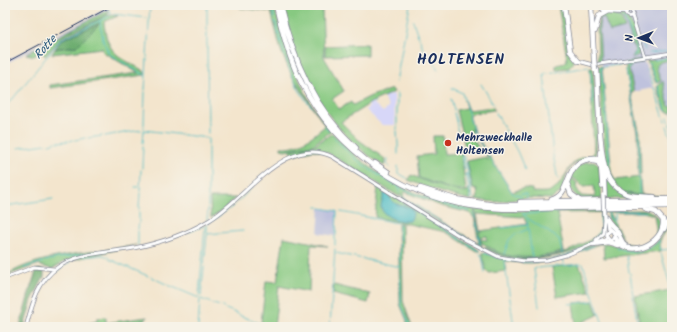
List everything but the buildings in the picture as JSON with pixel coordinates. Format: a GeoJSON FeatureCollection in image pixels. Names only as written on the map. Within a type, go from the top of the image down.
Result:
{"type":"FeatureCollection","features":[{"type":"Feature","properties":{"kind":"highway"},"geometry":{"type":"LineString","coordinates":[[276,5],[281,15]]}},
{"type":"Feature","properties":{"kind":"highway"},"geometry":{"type":"LineString","coordinates":[[280,5],[287,48],[302,82],[321,113],[345,141],[368,162],[400,182],[434,197],[470,204],[515,209],[672,206]]}},
{"type":"Feature","properties":{"kind":"highway"},"geometry":{"type":"LineString","coordinates":[[564,5],[570,51],[578,61]]}},
{"type":"Feature","properties":{"kind":"highway"},"geometry":{"type":"LineString","coordinates":[[598,5],[608,11],[627,14]]}},
{"type":"Feature","properties":{"kind":"highway"},"geometry":{"type":"LineString","coordinates":[[591,6],[595,59]]}},
{"type":"Feature","properties":{"kind":"highway"},"geometry":{"type":"LineString","coordinates":[[591,6],[602,167]]}},
{"type":"Feature","properties":{"kind":"highway"},"geometry":{"type":"LineString","coordinates":[[594,31],[598,16],[608,11]]}},
{"type":"Feature","properties":{"kind":"highway"},"geometry":{"type":"LineString","coordinates":[[596,70],[600,146],[602,158],[609,179],[621,192],[632,196],[670,199]]}},
{"type":"Feature","properties":{"kind":"highway"},"geometry":{"type":"LineString","coordinates":[[591,160],[596,156],[600,146]]}},
{"type":"Feature","properties":{"kind":"highway"},"geometry":{"type":"LineString","coordinates":[[543,201],[554,199],[561,195],[569,174],[575,166],[591,160],[602,158]]}},
{"type":"Feature","properties":{"kind":"highway"},"geometry":{"type":"LineString","coordinates":[[591,160],[598,162],[602,167]]}},
{"type":"Feature","properties":{"kind":"highway"},"geometry":{"type":"LineString","coordinates":[[567,181],[571,194],[584,201]]}},
{"type":"Feature","properties":{"kind":"highway"},"geometry":{"type":"LineString","coordinates":[[477,205],[543,201],[670,199]]}},
{"type":"Feature","properties":{"kind":"highway"},"geometry":{"type":"LineString","coordinates":[[490,204],[672,202]]}},
{"type":"Feature","properties":{"kind":"highway"},"geometry":{"type":"LineString","coordinates":[[609,235],[618,243],[628,247],[639,248],[649,244],[658,237],[663,228],[662,218],[656,212],[633,207]]}},
{"type":"Feature","properties":{"kind":"highway"},"geometry":{"type":"LineString","coordinates":[[594,242],[608,242],[635,250],[649,246],[658,238],[672,215]]}},
{"type":"Feature","properties":{"kind":"highway"},"geometry":{"type":"LineString","coordinates":[[605,217],[617,232],[620,240],[628,247]]}},
{"type":"Feature","properties":{"kind":"highway"},"geometry":{"type":"LineString","coordinates":[[609,235],[620,246]]}},
{"type":"Feature","properties":{"kind":"main road"},"geometry":{"type":"LineString","coordinates":[[627,14],[632,21],[645,57]]}},
{"type":"Feature","properties":{"kind":"main road"},"geometry":{"type":"LineString","coordinates":[[634,58],[641,55],[642,49]]}},
{"type":"Feature","properties":{"kind":"main road"},"geometry":{"type":"LineString","coordinates":[[578,61],[590,65],[672,53]]}},
{"type":"Feature","properties":{"kind":"main road"},"geometry":{"type":"LineString","coordinates":[[26,327],[37,292],[50,274],[58,268],[80,257],[166,240],[192,230],[219,214],[286,159],[309,151],[319,152],[333,157],[466,240],[499,257],[515,260],[538,261],[560,257],[609,235],[605,217]]}},
{"type":"Feature","properties":{"kind":"main road"},"geometry":{"type":"LineString","coordinates":[[594,242],[603,233],[605,217],[602,167]]}},
{"type":"Feature","properties":{"kind":"main road"},"geometry":{"type":"LineString","coordinates":[[5,278],[34,267],[48,269],[58,268]]}},
{"type":"Feature","properties":{"kind":"main road"},"geometry":{"type":"LineString","coordinates":[[48,269],[50,274]]}},
{"type":"Feature","properties":{"kind":"shaded area"},"geometry":{"type":"Polygon","coordinates":[[[113,5],[116,5],[5,64],[5,62],[113,5]]]}},
{"type":"Feature","properties":{"kind":"shaded area"},"geometry":{"type":"Polygon","coordinates":[[[633,5],[672,5],[672,115],[650,58],[644,61],[653,88],[634,92],[629,69],[632,65],[642,62],[639,60],[603,67],[600,61],[600,19],[603,16],[615,13],[623,14],[628,9],[632,10],[634,8],[633,5]]]}},
{"type":"Feature","properties":{"kind":"shaded area"},"geometry":{"type":"Polygon","coordinates":[[[394,94],[395,125],[382,125],[366,110],[369,106],[368,104],[372,102],[383,112],[389,107],[383,97],[394,94]]]}},
{"type":"Feature","properties":{"kind":"shaded area"},"geometry":{"type":"Polygon","coordinates":[[[320,208],[337,211],[335,236],[318,233],[320,208]]]}},
{"type":"Feature","properties":{"kind":"green space"},"geometry":{"type":"Polygon","coordinates":[[[239,5],[267,7],[274,5],[273,10],[275,10],[303,88],[320,117],[331,131],[313,145],[285,150],[281,149],[281,147],[300,144],[325,126],[292,76],[281,51],[271,12],[240,8],[239,5]]]}},
{"type":"Feature","properties":{"kind":"green space"},"geometry":{"type":"Polygon","coordinates":[[[283,5],[314,5],[307,7],[306,9],[322,7],[324,57],[344,91],[332,99],[339,109],[351,102],[353,105],[371,96],[392,89],[394,92],[372,102],[341,122],[359,140],[385,159],[384,166],[365,153],[347,137],[318,99],[296,56],[284,10],[290,9],[288,6],[283,5]]]}},
{"type":"Feature","properties":{"kind":"green space"},"geometry":{"type":"Polygon","coordinates":[[[558,5],[563,5],[570,53],[574,62],[569,68],[556,69],[556,65],[565,63],[567,59],[558,5]]]}},
{"type":"Feature","properties":{"kind":"green space"},"geometry":{"type":"Polygon","coordinates":[[[108,10],[108,14],[62,37],[45,56],[39,50],[35,56],[26,54],[108,10]]]}},
{"type":"Feature","properties":{"kind":"green space"},"geometry":{"type":"Polygon","coordinates":[[[606,13],[621,13],[628,18],[638,41],[640,51],[639,55],[632,58],[635,51],[626,23],[620,14],[615,14],[615,16],[621,17],[625,28],[610,32],[604,18],[600,19],[601,62],[598,63],[597,27],[599,18],[606,13]]]}},
{"type":"Feature","properties":{"kind":"green space"},"geometry":{"type":"Polygon","coordinates":[[[107,15],[118,16],[104,22],[111,48],[121,58],[144,71],[145,75],[50,88],[50,85],[138,73],[103,52],[102,48],[52,54],[55,49],[77,46],[100,23],[60,40],[107,15]]]}},
{"type":"Feature","properties":{"kind":"green space"},"geometry":{"type":"Polygon","coordinates":[[[100,23],[77,46],[55,49],[61,40],[100,23]]]}},
{"type":"Feature","properties":{"kind":"green space"},"geometry":{"type":"Polygon","coordinates":[[[367,44],[367,55],[325,56],[325,46],[367,44]]]}},
{"type":"Feature","properties":{"kind":"green space"},"geometry":{"type":"Polygon","coordinates":[[[672,57],[672,60],[661,62],[657,65],[661,81],[656,83],[647,61],[672,57]]]}},
{"type":"Feature","properties":{"kind":"green space"},"geometry":{"type":"Polygon","coordinates":[[[642,59],[644,60],[639,60],[644,61],[632,65],[629,69],[634,92],[631,93],[640,135],[641,174],[638,175],[638,139],[625,63],[642,59]]]}},
{"type":"Feature","properties":{"kind":"green space"},"geometry":{"type":"Polygon","coordinates":[[[602,66],[612,175],[615,180],[640,177],[641,194],[672,197],[633,195],[623,192],[611,180],[606,168],[598,67],[602,66]]]}},
{"type":"Feature","properties":{"kind":"green space"},"geometry":{"type":"Polygon","coordinates":[[[590,68],[593,68],[596,115],[597,142],[594,157],[573,165],[567,173],[562,191],[552,199],[529,198],[496,202],[474,200],[478,198],[477,190],[473,189],[467,161],[486,157],[487,160],[489,159],[471,128],[472,135],[479,149],[466,151],[456,110],[466,108],[464,100],[468,110],[493,107],[494,110],[469,114],[474,132],[512,192],[524,188],[532,189],[532,192],[549,192],[558,186],[573,163],[594,153],[590,68]]]}},
{"type":"Feature","properties":{"kind":"green space"},"geometry":{"type":"Polygon","coordinates":[[[663,81],[669,106],[672,105],[672,111],[670,112],[665,110],[657,87],[663,81]]]}},
{"type":"Feature","properties":{"kind":"green space"},"geometry":{"type":"Polygon","coordinates":[[[332,133],[360,159],[376,171],[402,186],[430,198],[474,209],[482,247],[402,199],[402,195],[400,194],[400,197],[328,153],[313,150],[293,154],[290,152],[290,150],[314,146],[332,133]],[[405,192],[403,198],[479,244],[474,218],[470,213],[441,206],[405,192]]]}},
{"type":"Feature","properties":{"kind":"green space"},"geometry":{"type":"Polygon","coordinates":[[[433,136],[443,136],[444,154],[461,153],[466,191],[447,188],[419,178],[417,156],[434,154],[433,136]]]}},
{"type":"Feature","properties":{"kind":"green space"},"geometry":{"type":"Polygon","coordinates":[[[586,162],[596,162],[599,166],[602,199],[581,199],[575,194],[568,184],[571,178],[577,183],[576,187],[581,196],[595,197],[594,186],[583,187],[570,176],[577,166],[586,162]]]}},
{"type":"Feature","properties":{"kind":"green space"},"geometry":{"type":"Polygon","coordinates":[[[411,175],[433,184],[461,192],[466,192],[469,189],[471,200],[439,192],[408,180],[411,175]]]}},
{"type":"Feature","properties":{"kind":"green space"},"geometry":{"type":"Polygon","coordinates":[[[606,176],[619,191],[652,198],[607,199],[606,176]]]}},
{"type":"Feature","properties":{"kind":"green space"},"geometry":{"type":"Polygon","coordinates":[[[378,186],[480,251],[476,251],[446,232],[375,217],[378,186]]]}},
{"type":"Feature","properties":{"kind":"green space"},"geometry":{"type":"Polygon","coordinates":[[[210,198],[236,198],[211,218],[210,198]]]}},
{"type":"Feature","properties":{"kind":"green space"},"geometry":{"type":"Polygon","coordinates":[[[475,209],[507,211],[647,210],[656,215],[660,222],[660,228],[655,237],[656,229],[654,215],[643,212],[557,213],[564,251],[539,257],[514,257],[499,253],[482,243],[480,239],[487,240],[487,236],[480,237],[475,209]],[[477,214],[480,231],[527,224],[523,217],[477,214]]]}},
{"type":"Feature","properties":{"kind":"green space"},"geometry":{"type":"Polygon","coordinates":[[[602,213],[603,230],[598,239],[589,245],[566,254],[540,259],[521,260],[501,256],[483,248],[486,247],[497,253],[522,258],[547,257],[560,254],[583,244],[597,235],[601,229],[600,215],[602,213]]]}},
{"type":"Feature","properties":{"kind":"green space"},"geometry":{"type":"Polygon","coordinates":[[[608,213],[610,213],[624,241],[608,219],[608,213]]]}},
{"type":"Feature","properties":{"kind":"green space"},"geometry":{"type":"Polygon","coordinates":[[[672,217],[672,220],[660,241],[661,251],[604,258],[603,244],[599,244],[576,252],[601,243],[613,244],[630,250],[642,250],[648,248],[657,242],[672,217]]]}},
{"type":"Feature","properties":{"kind":"green space"},"geometry":{"type":"Polygon","coordinates":[[[398,224],[402,224],[403,301],[412,327],[406,327],[407,321],[400,304],[398,224]]]}},
{"type":"Feature","properties":{"kind":"green space"},"geometry":{"type":"Polygon","coordinates":[[[284,237],[328,246],[311,245],[309,292],[279,286],[273,327],[261,322],[266,281],[277,282],[284,237]]]}},
{"type":"Feature","properties":{"kind":"green space"},"geometry":{"type":"Polygon","coordinates":[[[655,237],[651,242],[647,244],[640,245],[644,244],[655,237]]]}},
{"type":"Feature","properties":{"kind":"green space"},"geometry":{"type":"Polygon","coordinates":[[[624,241],[632,245],[640,245],[636,246],[627,245],[624,241]]]}},
{"type":"Feature","properties":{"kind":"green space"},"geometry":{"type":"Polygon","coordinates":[[[136,245],[64,262],[52,269],[41,266],[40,264],[5,276],[19,268],[51,258],[136,245]]]}},
{"type":"Feature","properties":{"kind":"green space"},"geometry":{"type":"Polygon","coordinates":[[[483,252],[515,261],[547,261],[519,263],[505,261],[507,271],[489,273],[486,270],[482,253],[483,252]]]}},
{"type":"Feature","properties":{"kind":"green space"},"geometry":{"type":"Polygon","coordinates":[[[579,264],[590,292],[557,297],[552,267],[579,264]]]}},
{"type":"Feature","properties":{"kind":"green space"},"geometry":{"type":"Polygon","coordinates":[[[37,269],[44,270],[44,277],[32,300],[24,327],[20,327],[30,289],[37,269]]]}},
{"type":"Feature","properties":{"kind":"green space"},"geometry":{"type":"Polygon","coordinates":[[[334,285],[370,294],[368,303],[333,294],[334,285]]]}},
{"type":"Feature","properties":{"kind":"green space"},"geometry":{"type":"Polygon","coordinates":[[[670,290],[672,299],[672,327],[640,327],[635,296],[670,290]]]}},
{"type":"Feature","properties":{"kind":"green space"},"geometry":{"type":"Polygon","coordinates":[[[593,301],[598,315],[576,325],[573,303],[593,301]]]}},
{"type":"Feature","properties":{"kind":"green space"},"geometry":{"type":"Polygon","coordinates":[[[106,317],[106,323],[147,317],[146,320],[109,327],[86,327],[86,324],[97,321],[97,318],[106,317]]]}},
{"type":"Feature","properties":{"kind":"water"},"geometry":{"type":"Polygon","coordinates":[[[386,193],[392,201],[398,205],[409,208],[413,212],[413,216],[410,221],[397,220],[389,217],[382,211],[382,202],[384,194],[386,193]]]}},
{"type":"Feature","properties":{"kind":"waterway"},"geometry":{"type":"LineString","coordinates":[[147,57],[150,5]]}},
{"type":"Feature","properties":{"kind":"waterway"},"geometry":{"type":"LineString","coordinates":[[207,5],[207,42]]}},
{"type":"Feature","properties":{"kind":"waterway"},"geometry":{"type":"LineString","coordinates":[[235,5],[239,6]]}},
{"type":"Feature","properties":{"kind":"waterway"},"geometry":{"type":"LineString","coordinates":[[283,8],[288,8],[289,5]]}},
{"type":"Feature","properties":{"kind":"waterway"},"geometry":{"type":"LineString","coordinates":[[396,82],[410,5]]}},
{"type":"Feature","properties":{"kind":"waterway"},"geometry":{"type":"LineString","coordinates":[[615,5],[620,9]]}},
{"type":"Feature","properties":{"kind":"waterway"},"geometry":{"type":"LineString","coordinates":[[624,5],[625,9]]}},
{"type":"Feature","properties":{"kind":"waterway"},"geometry":{"type":"LineString","coordinates":[[630,5],[633,10]]}},
{"type":"Feature","properties":{"kind":"waterway"},"geometry":{"type":"LineString","coordinates":[[288,8],[294,7]]}},
{"type":"Feature","properties":{"kind":"waterway"},"geometry":{"type":"LineString","coordinates":[[270,9],[276,8]]}},
{"type":"Feature","properties":{"kind":"waterway"},"geometry":{"type":"LineString","coordinates":[[285,9],[315,8]]}},
{"type":"Feature","properties":{"kind":"waterway","name":"Rotte"},"geometry":{"type":"LineString","coordinates":[[109,10],[111,14]]}},
{"type":"Feature","properties":{"kind":"waterway"},"geometry":{"type":"LineString","coordinates":[[273,11],[274,18]]}},
{"type":"Feature","properties":{"kind":"waterway"},"geometry":{"type":"LineString","coordinates":[[113,14],[147,18]]}},
{"type":"Feature","properties":{"kind":"waterway","name":"Rotte"},"geometry":{"type":"LineString","coordinates":[[5,105],[11,101],[61,39],[110,16]]}},
{"type":"Feature","properties":{"kind":"waterway"},"geometry":{"type":"LineString","coordinates":[[624,17],[637,47],[637,51],[634,56]]}},
{"type":"Feature","properties":{"kind":"waterway"},"geometry":{"type":"LineString","coordinates":[[100,21],[103,40],[109,54],[144,75]]}},
{"type":"Feature","properties":{"kind":"waterway"},"geometry":{"type":"LineString","coordinates":[[275,21],[293,78],[298,89],[312,107]]}},
{"type":"Feature","properties":{"kind":"waterway"},"geometry":{"type":"LineString","coordinates":[[413,21],[418,36]]}},
{"type":"Feature","properties":{"kind":"waterway"},"geometry":{"type":"LineString","coordinates":[[420,40],[424,52]]}},
{"type":"Feature","properties":{"kind":"waterway"},"geometry":{"type":"LineString","coordinates":[[642,42],[645,50]]}},
{"type":"Feature","properties":{"kind":"waterway"},"geometry":{"type":"LineString","coordinates":[[207,43],[208,133]]}},
{"type":"Feature","properties":{"kind":"waterway"},"geometry":{"type":"LineString","coordinates":[[649,53],[672,51]]}},
{"type":"Feature","properties":{"kind":"waterway"},"geometry":{"type":"LineString","coordinates":[[654,60],[672,57]]}},
{"type":"Feature","properties":{"kind":"waterway"},"geometry":{"type":"LineString","coordinates":[[145,90],[147,59]]}},
{"type":"Feature","properties":{"kind":"waterway"},"geometry":{"type":"LineString","coordinates":[[433,59],[438,70]]}},
{"type":"Feature","properties":{"kind":"waterway"},"geometry":{"type":"LineString","coordinates":[[639,174],[639,138],[626,70],[632,64],[640,62]]}},
{"type":"Feature","properties":{"kind":"waterway"},"geometry":{"type":"LineString","coordinates":[[649,63],[657,83]]}},
{"type":"Feature","properties":{"kind":"waterway"},"geometry":{"type":"LineString","coordinates":[[603,67],[625,64],[629,66]]}},
{"type":"Feature","properties":{"kind":"waterway"},"geometry":{"type":"LineString","coordinates":[[556,72],[588,67]]}},
{"type":"Feature","properties":{"kind":"waterway"},"geometry":{"type":"LineString","coordinates":[[601,67],[606,113]]}},
{"type":"Feature","properties":{"kind":"waterway"},"geometry":{"type":"LineString","coordinates":[[590,69],[593,104]]}},
{"type":"Feature","properties":{"kind":"waterway"},"geometry":{"type":"LineString","coordinates":[[547,73],[554,72]]}},
{"type":"Feature","properties":{"kind":"waterway"},"geometry":{"type":"LineString","coordinates":[[545,73],[553,153]]}},
{"type":"Feature","properties":{"kind":"waterway"},"geometry":{"type":"LineString","coordinates":[[649,73],[653,84]]}},
{"type":"Feature","properties":{"kind":"waterway"},"geometry":{"type":"LineString","coordinates":[[481,84],[489,97]]}},
{"type":"Feature","properties":{"kind":"waterway"},"geometry":{"type":"LineString","coordinates":[[658,86],[666,111]]}},
{"type":"Feature","properties":{"kind":"waterway"},"geometry":{"type":"LineString","coordinates":[[654,87],[665,121]]}},
{"type":"Feature","properties":{"kind":"waterway"},"geometry":{"type":"LineString","coordinates":[[452,88],[462,93],[474,133],[513,194],[522,198]]}},
{"type":"Feature","properties":{"kind":"waterway"},"geometry":{"type":"LineString","coordinates":[[144,125],[145,92]]}},
{"type":"Feature","properties":{"kind":"waterway"},"geometry":{"type":"LineString","coordinates":[[397,93],[397,117]]}},
{"type":"Feature","properties":{"kind":"waterway"},"geometry":{"type":"LineString","coordinates":[[489,98],[493,104]]}},
{"type":"Feature","properties":{"kind":"waterway"},"geometry":{"type":"LineString","coordinates":[[451,99],[454,110]]}},
{"type":"Feature","properties":{"kind":"waterway"},"geometry":{"type":"LineString","coordinates":[[454,113],[457,125]]}},
{"type":"Feature","properties":{"kind":"waterway"},"geometry":{"type":"LineString","coordinates":[[496,113],[517,151],[525,170]]}},
{"type":"Feature","properties":{"kind":"waterway"},"geometry":{"type":"LineString","coordinates":[[606,114],[610,165]]}},
{"type":"Feature","properties":{"kind":"waterway"},"geometry":{"type":"LineString","coordinates":[[668,117],[672,128]]}},
{"type":"Feature","properties":{"kind":"waterway"},"geometry":{"type":"LineString","coordinates":[[397,118],[397,129]]}},
{"type":"Feature","properties":{"kind":"waterway"},"geometry":{"type":"LineString","coordinates":[[325,126],[328,131]]}},
{"type":"Feature","properties":{"kind":"waterway"},"geometry":{"type":"LineString","coordinates":[[667,126],[670,135]]}},
{"type":"Feature","properties":{"kind":"waterway"},"geometry":{"type":"LineString","coordinates":[[457,127],[458,134]]}},
{"type":"Feature","properties":{"kind":"waterway"},"geometry":{"type":"LineString","coordinates":[[118,134],[141,130]]}},
{"type":"Feature","properties":{"kind":"waterway"},"geometry":{"type":"LineString","coordinates":[[143,143],[144,130],[208,138]]}},
{"type":"Feature","properties":{"kind":"waterway"},"geometry":{"type":"LineString","coordinates":[[397,131],[398,144]]}},
{"type":"Feature","properties":{"kind":"waterway"},"geometry":{"type":"LineString","coordinates":[[105,136],[116,134]]}},
{"type":"Feature","properties":{"kind":"waterway"},"geometry":{"type":"LineString","coordinates":[[88,138],[102,136]]}},
{"type":"Feature","properties":{"kind":"waterway"},"geometry":{"type":"LineString","coordinates":[[333,136],[347,151],[362,163],[395,185],[432,200],[470,211]]}},
{"type":"Feature","properties":{"kind":"waterway"},"geometry":{"type":"LineString","coordinates":[[75,140],[85,138]]}},
{"type":"Feature","properties":{"kind":"waterway"},"geometry":{"type":"LineString","coordinates":[[208,139],[208,151]]}},
{"type":"Feature","properties":{"kind":"waterway"},"geometry":{"type":"LineString","coordinates":[[58,142],[68,141]]}},
{"type":"Feature","properties":{"kind":"waterway"},"geometry":{"type":"LineString","coordinates":[[49,144],[56,142]]}},
{"type":"Feature","properties":{"kind":"waterway"},"geometry":{"type":"LineString","coordinates":[[18,148],[46,144]]}},
{"type":"Feature","properties":{"kind":"waterway"},"geometry":{"type":"LineString","coordinates":[[398,145],[398,154]]}},
{"type":"Feature","properties":{"kind":"waterway"},"geometry":{"type":"LineString","coordinates":[[142,168],[143,146]]}},
{"type":"Feature","properties":{"kind":"waterway"},"geometry":{"type":"LineString","coordinates":[[208,152],[208,198]]}},
{"type":"Feature","properties":{"kind":"waterway"},"geometry":{"type":"LineString","coordinates":[[462,153],[465,170]]}},
{"type":"Feature","properties":{"kind":"waterway"},"geometry":{"type":"LineString","coordinates":[[553,155],[555,164]]}},
{"type":"Feature","properties":{"kind":"waterway"},"geometry":{"type":"LineString","coordinates":[[388,159],[387,165],[390,167]]}},
{"type":"Feature","properties":{"kind":"waterway"},"geometry":{"type":"LineString","coordinates":[[466,162],[473,198]]}},
{"type":"Feature","properties":{"kind":"waterway"},"geometry":{"type":"LineString","coordinates":[[555,165],[556,169]]}},
{"type":"Feature","properties":{"kind":"waterway"},"geometry":{"type":"LineString","coordinates":[[398,166],[398,173]]}},
{"type":"Feature","properties":{"kind":"waterway"},"geometry":{"type":"LineString","coordinates":[[140,191],[141,170]]}},
{"type":"Feature","properties":{"kind":"waterway"},"geometry":{"type":"LineString","coordinates":[[556,170],[557,175]]}},
{"type":"Feature","properties":{"kind":"waterway"},"geometry":{"type":"LineString","coordinates":[[398,173],[407,178]]}},
{"type":"Feature","properties":{"kind":"waterway"},"geometry":{"type":"LineString","coordinates":[[466,173],[471,199]]}},
{"type":"Feature","properties":{"kind":"waterway"},"geometry":{"type":"LineString","coordinates":[[639,176],[639,194]]}},
{"type":"Feature","properties":{"kind":"waterway"},"geometry":{"type":"LineString","coordinates":[[207,232],[207,224],[232,207],[253,187]]}},
{"type":"Feature","properties":{"kind":"waterway"},"geometry":{"type":"LineString","coordinates":[[399,187],[399,192]]}},
{"type":"Feature","properties":{"kind":"waterway"},"geometry":{"type":"LineString","coordinates":[[139,209],[140,193]]}},
{"type":"Feature","properties":{"kind":"waterway"},"geometry":{"type":"LineString","coordinates":[[521,194],[526,194],[527,199]]}},
{"type":"Feature","properties":{"kind":"waterway"},"geometry":{"type":"LineString","coordinates":[[403,197],[471,241]]}},
{"type":"Feature","properties":{"kind":"waterway"},"geometry":{"type":"LineString","coordinates":[[5,206],[53,199]]}},
{"type":"Feature","properties":{"kind":"waterway"},"geometry":{"type":"LineString","coordinates":[[208,200],[208,207]]}},
{"type":"Feature","properties":{"kind":"waterway"},"geometry":{"type":"LineString","coordinates":[[404,204],[479,251]]}},
{"type":"Feature","properties":{"kind":"waterway"},"geometry":{"type":"LineString","coordinates":[[321,208],[337,211],[336,235]]}},
{"type":"Feature","properties":{"kind":"waterway"},"geometry":{"type":"LineString","coordinates":[[207,220],[208,209]]}},
{"type":"Feature","properties":{"kind":"waterway"},"geometry":{"type":"LineString","coordinates":[[139,211],[139,220]]}},
{"type":"Feature","properties":{"kind":"waterway"},"geometry":{"type":"LineString","coordinates":[[524,214],[565,211]]}},
{"type":"Feature","properties":{"kind":"waterway"},"geometry":{"type":"LineString","coordinates":[[615,211],[646,212]]}},
{"type":"Feature","properties":{"kind":"waterway"},"geometry":{"type":"LineString","coordinates":[[341,212],[397,223]]}},
{"type":"Feature","properties":{"kind":"waterway"},"geometry":{"type":"LineString","coordinates":[[522,213],[527,218],[559,239],[562,252]]}},
{"type":"Feature","properties":{"kind":"waterway"},"geometry":{"type":"LineString","coordinates":[[608,213],[610,217]]}},
{"type":"Feature","properties":{"kind":"waterway"},"geometry":{"type":"LineString","coordinates":[[474,214],[478,231]]}},
{"type":"Feature","properties":{"kind":"waterway"},"geometry":{"type":"LineString","coordinates":[[615,214],[615,220]]}},
{"type":"Feature","properties":{"kind":"waterway"},"geometry":{"type":"LineString","coordinates":[[596,238],[601,228],[600,215]]}},
{"type":"Feature","properties":{"kind":"waterway"},"geometry":{"type":"LineString","coordinates":[[609,217],[615,223]]}},
{"type":"Feature","properties":{"kind":"waterway"},"geometry":{"type":"LineString","coordinates":[[527,220],[532,257]]}},
{"type":"Feature","properties":{"kind":"waterway"},"geometry":{"type":"LineString","coordinates":[[138,229],[139,221]]}},
{"type":"Feature","properties":{"kind":"waterway"},"geometry":{"type":"LineString","coordinates":[[399,224],[401,304],[410,327]]}},
{"type":"Feature","properties":{"kind":"waterway"},"geometry":{"type":"LineString","coordinates":[[501,228],[528,225]]}},
{"type":"Feature","properties":{"kind":"waterway"},"geometry":{"type":"LineString","coordinates":[[189,232],[204,226]]}},
{"type":"Feature","properties":{"kind":"waterway"},"geometry":{"type":"LineString","coordinates":[[199,295],[205,228]]}},
{"type":"Feature","properties":{"kind":"waterway"},"geometry":{"type":"LineString","coordinates":[[504,254],[509,240],[514,235],[528,229]]}},
{"type":"Feature","properties":{"kind":"waterway"},"geometry":{"type":"LineString","coordinates":[[138,231],[138,245]]}},
{"type":"Feature","properties":{"kind":"waterway"},"geometry":{"type":"LineString","coordinates":[[207,234],[243,231]]}},
{"type":"Feature","properties":{"kind":"waterway"},"geometry":{"type":"LineString","coordinates":[[478,234],[480,245]]}},
{"type":"Feature","properties":{"kind":"waterway"},"geometry":{"type":"LineString","coordinates":[[204,264],[207,235]]}},
{"type":"Feature","properties":{"kind":"waterway"},"geometry":{"type":"LineString","coordinates":[[335,236],[335,245]]}},
{"type":"Feature","properties":{"kind":"waterway"},"geometry":{"type":"LineString","coordinates":[[659,241],[661,250],[672,249]]}},
{"type":"Feature","properties":{"kind":"waterway"},"geometry":{"type":"LineString","coordinates":[[617,247],[628,251],[639,251],[650,248],[659,241]]}},
{"type":"Feature","properties":{"kind":"waterway"},"geometry":{"type":"LineString","coordinates":[[484,253],[513,261],[539,262],[565,257],[593,246]]}},
{"type":"Feature","properties":{"kind":"waterway"},"geometry":{"type":"LineString","coordinates":[[330,327],[335,249]]}},
{"type":"Feature","properties":{"kind":"waterway"},"geometry":{"type":"LineString","coordinates":[[336,253],[400,267]]}},
{"type":"Feature","properties":{"kind":"waterway"},"geometry":{"type":"LineString","coordinates":[[661,253],[672,292]]}},
{"type":"Feature","properties":{"kind":"waterway"},"geometry":{"type":"LineString","coordinates":[[59,258],[85,254]]}},
{"type":"Feature","properties":{"kind":"waterway"},"geometry":{"type":"LineString","coordinates":[[480,254],[485,273]]}},
{"type":"Feature","properties":{"kind":"waterway"},"geometry":{"type":"LineString","coordinates":[[84,257],[103,255],[108,257]]}},
{"type":"Feature","properties":{"kind":"waterway"},"geometry":{"type":"LineString","coordinates":[[627,257],[629,272]]}},
{"type":"Feature","properties":{"kind":"waterway"},"geometry":{"type":"LineString","coordinates":[[45,261],[58,258]]}},
{"type":"Feature","properties":{"kind":"waterway"},"geometry":{"type":"LineString","coordinates":[[563,258],[564,263]]}},
{"type":"Feature","properties":{"kind":"waterway"},"geometry":{"type":"LineString","coordinates":[[109,259],[148,276]]}},
{"type":"Feature","properties":{"kind":"waterway"},"geometry":{"type":"LineString","coordinates":[[505,261],[506,270]]}},
{"type":"Feature","properties":{"kind":"waterway"},"geometry":{"type":"LineString","coordinates":[[24,268],[43,262]]}},
{"type":"Feature","properties":{"kind":"waterway"},"geometry":{"type":"LineString","coordinates":[[44,283],[70,262]]}},
{"type":"Feature","properties":{"kind":"waterway"},"geometry":{"type":"LineString","coordinates":[[547,267],[581,264]]}},
{"type":"Feature","properties":{"kind":"waterway"},"geometry":{"type":"LineString","coordinates":[[583,264],[591,289]]}},
{"type":"Feature","properties":{"kind":"waterway"},"geometry":{"type":"LineString","coordinates":[[201,296],[204,267]]}},
{"type":"Feature","properties":{"kind":"waterway"},"geometry":{"type":"LineString","coordinates":[[539,268],[545,267]]}},
{"type":"Feature","properties":{"kind":"waterway"},"geometry":{"type":"LineString","coordinates":[[537,268],[534,269],[539,307]]}},
{"type":"Feature","properties":{"kind":"waterway"},"geometry":{"type":"LineString","coordinates":[[506,272],[514,327]]}},
{"type":"Feature","properties":{"kind":"waterway"},"geometry":{"type":"LineString","coordinates":[[630,273],[632,287]]}},
{"type":"Feature","properties":{"kind":"waterway"},"geometry":{"type":"LineString","coordinates":[[151,277],[166,284]]}},
{"type":"Feature","properties":{"kind":"waterway"},"geometry":{"type":"LineString","coordinates":[[168,285],[199,298]]}},
{"type":"Feature","properties":{"kind":"waterway"},"geometry":{"type":"LineString","coordinates":[[632,289],[638,327]]}},
{"type":"Feature","properties":{"kind":"waterway"},"geometry":{"type":"LineString","coordinates":[[591,290],[604,327]]}},
{"type":"Feature","properties":{"kind":"waterway"},"geometry":{"type":"LineString","coordinates":[[201,299],[219,306]]}},
{"type":"Feature","properties":{"kind":"waterway"},"geometry":{"type":"LineString","coordinates":[[198,327],[200,300]]}},
{"type":"Feature","properties":{"kind":"waterway"},"geometry":{"type":"LineString","coordinates":[[569,304],[593,301]]}},
{"type":"Feature","properties":{"kind":"waterway"},"geometry":{"type":"LineString","coordinates":[[226,309],[238,314]]}},
{"type":"Feature","properties":{"kind":"waterway"},"geometry":{"type":"LineString","coordinates":[[239,315],[268,327]]}},
{"type":"Feature","properties":{"kind":"railway"},"geometry":{"type":"LineString","coordinates":[[5,63],[114,5]]}},
{"type":"Feature","properties":{"kind":"place","name":"Mehrzweckhalle Holtensen"},"geometry":{"type":"Point","coordinates":[448,143]}},
{"type":"Feature","properties":{"kind":"district","name":"HOLTENSEN"},"geometry":{"type":"Point","coordinates":[461,59]}}]}
